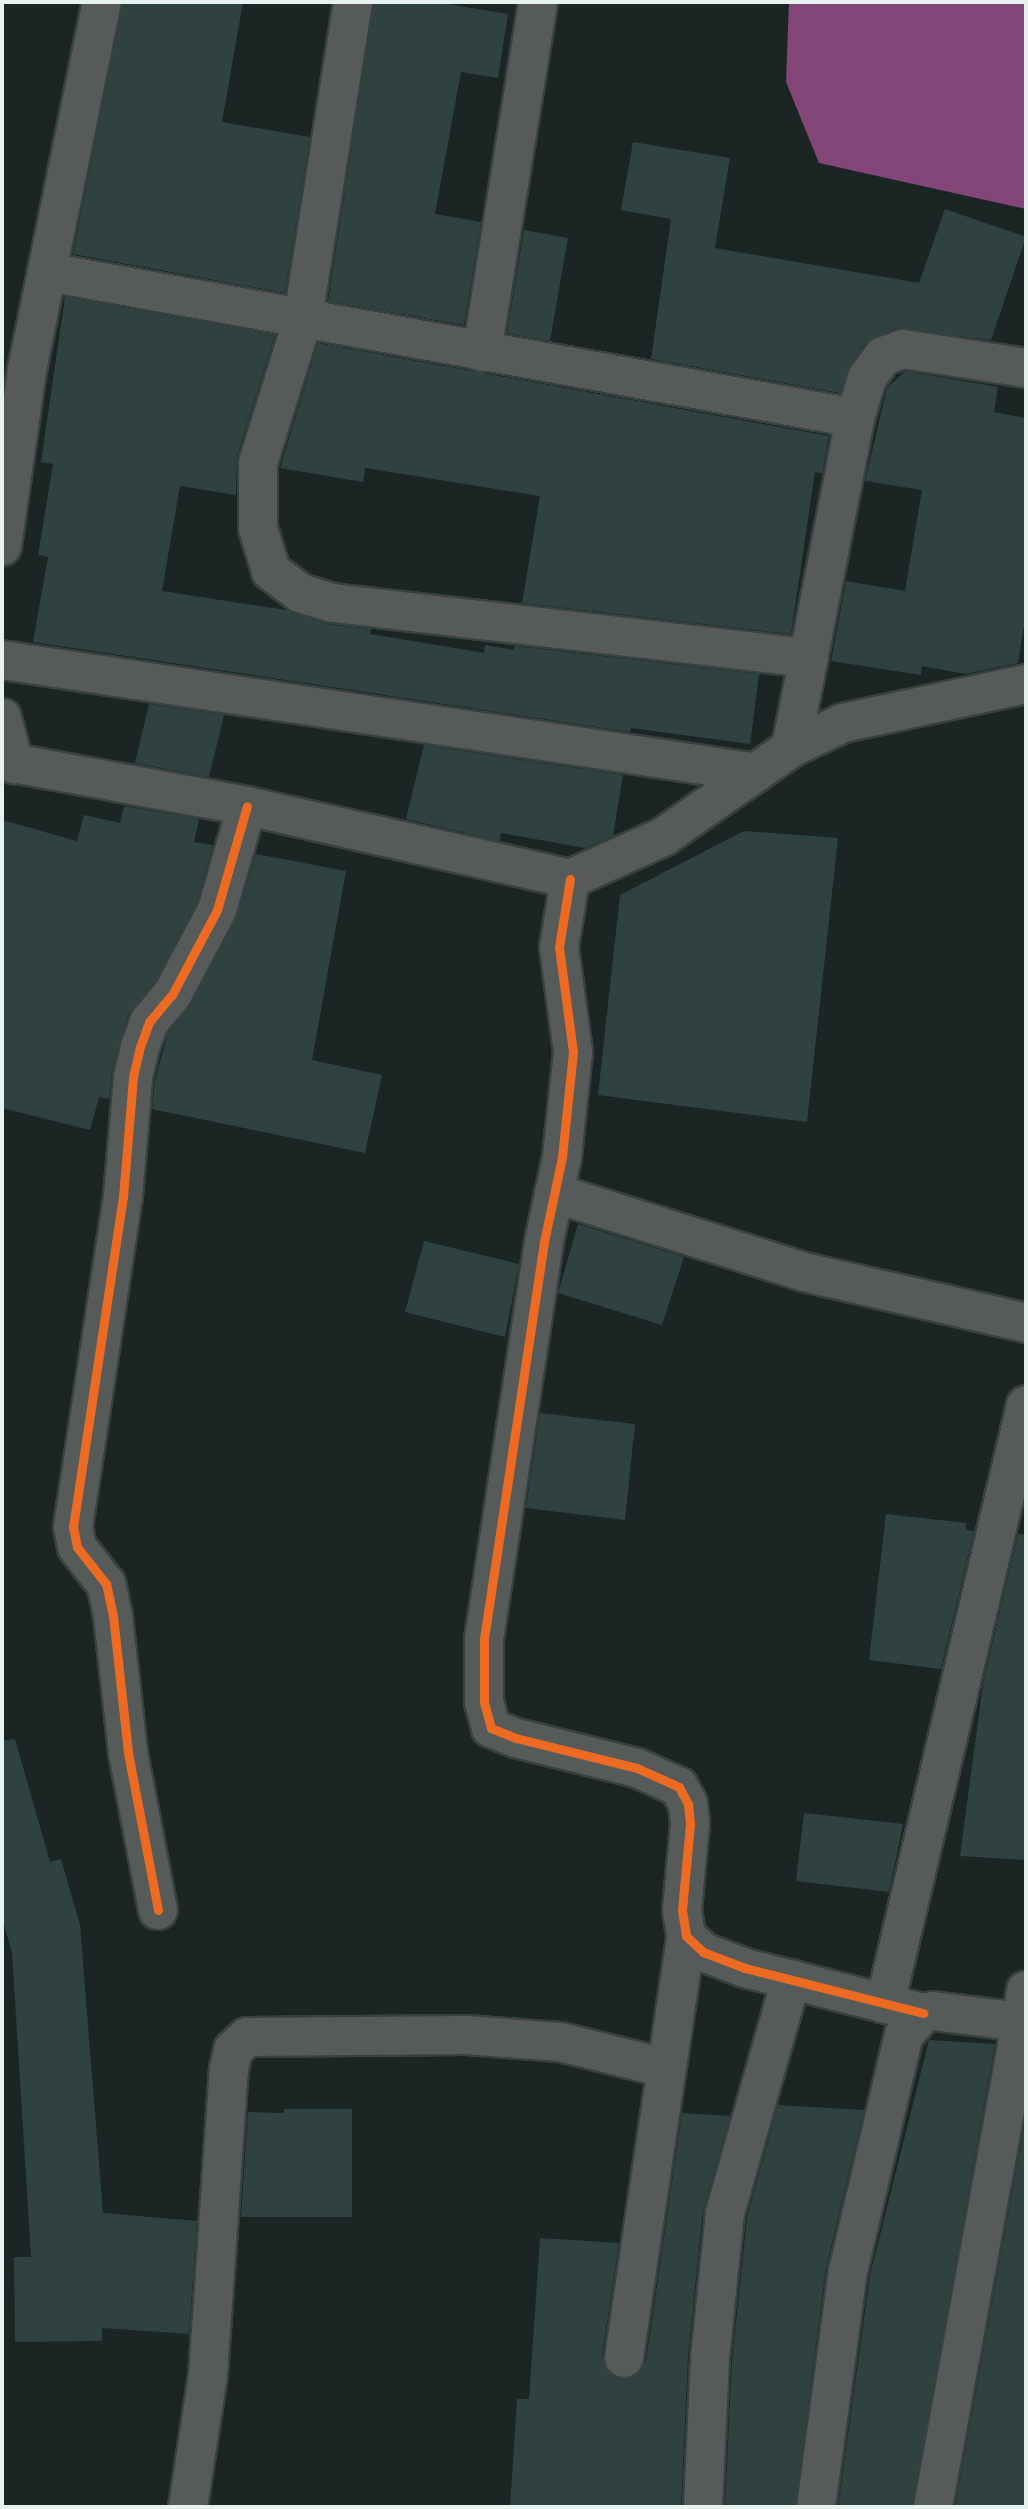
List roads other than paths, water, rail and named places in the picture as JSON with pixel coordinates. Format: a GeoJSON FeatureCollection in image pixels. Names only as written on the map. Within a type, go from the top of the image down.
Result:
{"type":"FeatureCollection","features":[{"type":"Feature","properties":{"kind":"street"},"geometry":{"type":"LineString","coordinates":[[2,546],[27,370],[102,2]]}},
{"type":"Feature","properties":{"kind":"street"},"geometry":{"type":"LineString","coordinates":[[353,2],[303,319],[258,463],[258,528],[271,571],[300,593],[333,603],[809,658]]}},
{"type":"Feature","properties":{"kind":"street"},"geometry":{"type":"LineString","coordinates":[[482,352],[538,2]]}},
{"type":"Feature","properties":{"kind":"street"},"geometry":{"type":"LineString","coordinates":[[47,272],[855,418]]}},
{"type":"Feature","properties":{"kind":"street"},"geometry":{"type":"LineString","coordinates":[[791,748],[855,418],[867,378],[883,356],[903,349],[1026,368]]}},
{"type":"Feature","properties":{"kind":"street"},"geometry":{"type":"LineString","coordinates":[[2,660],[756,773]]}},
{"type":"Feature","properties":{"kind":"street"},"geometry":{"type":"LineString","coordinates":[[2,718],[8,763],[247,806],[570,880],[663,837],[791,748],[843,723],[1026,684]]}},
{"type":"Feature","properties":{"kind":"street"},"geometry":{"type":"LineString","coordinates":[[158,1910],[128,1752],[111,1606],[106,1584],[78,1547],[73,1527],[123,1197],[133,1077],[149,1022],[172,995],[217,911],[247,806]]}},
{"type":"Feature","properties":{"kind":"street"},"geometry":{"type":"LineString","coordinates":[[570,880],[559,947],[573,1052],[554,1193],[484,1640],[484,1702],[491,1728],[637,1768],[679,1787],[688,1804],[690,1824],[682,1910],[686,1936],[624,2358]]}},
{"type":"Feature","properties":{"kind":"street"},"geometry":{"type":"LineString","coordinates":[[554,1193],[804,1272],[1026,1322]]}},
{"type":"Feature","properties":{"kind":"street"},"geometry":{"type":"LineString","coordinates":[[885,2004],[1026,1405]]}},
{"type":"Feature","properties":{"kind":"street"},"geometry":{"type":"LineString","coordinates":[[686,1936],[703,1952],[791,1979],[923,2013],[1024,2006],[933,2507]]}},
{"type":"Feature","properties":{"kind":"street"},"geometry":{"type":"LineString","coordinates":[[702,2507],[710,2358],[725,2213],[791,1979]]}},
{"type":"Feature","properties":{"kind":"street"},"geometry":{"type":"LineString","coordinates":[[816,2507],[848,2271],[904,2035],[923,2013]]}},
{"type":"Feature","properties":{"kind":"street"},"geometry":{"type":"LineString","coordinates":[[188,2507],[208,2375],[229,2070],[233,2050],[247,2038],[466,2035],[560,2042],[666,2068]]}}]}
